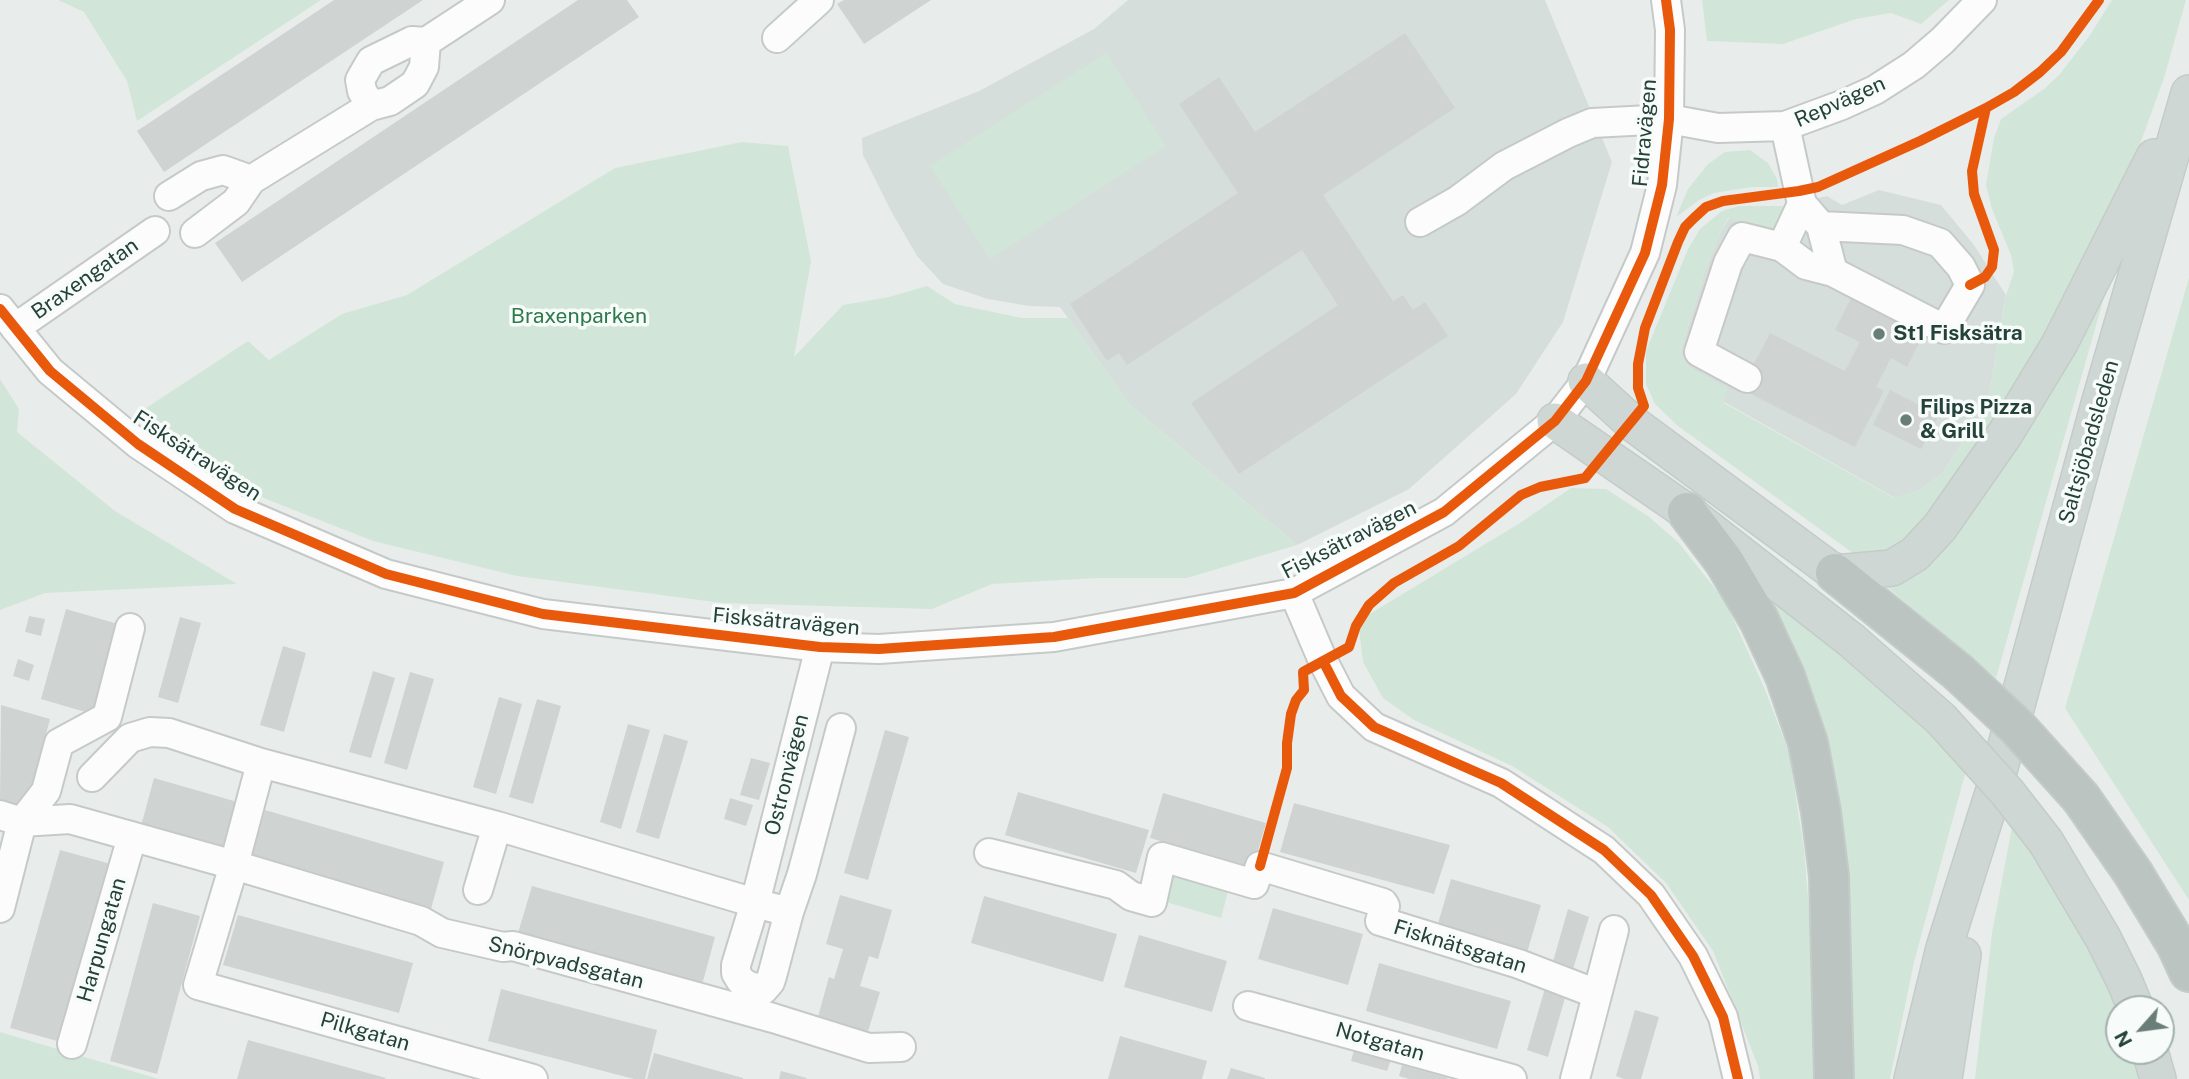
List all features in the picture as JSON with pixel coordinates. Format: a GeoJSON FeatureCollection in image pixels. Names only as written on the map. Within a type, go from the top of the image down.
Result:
{"type":"FeatureCollection","features":[{"type":"Feature","properties":{"kind":"highway"},"geometry":{"type":"LineString","coordinates":[[1687,512],[1724,561],[1759,620],[1785,677],[1808,743],[1829,876],[1834,1079]]}},
{"type":"Feature","properties":{"kind":"highway"},"geometry":{"type":"LineString","coordinates":[[1835,573],[1958,672],[2017,727],[2081,798],[2133,873],[2189,972]]}},
{"type":"Feature","properties":{"kind":"main road"},"geometry":{"type":"LineString","coordinates":[[1586,381],[1632,423],[1835,573],[1892,568],[1914,555],[1940,527],[2005,435],[2060,343],[2189,85]]}},
{"type":"Feature","properties":{"kind":"main road","name":"Saltsjöbadsleden"},"geometry":{"type":"LineString","coordinates":[[1912,1079],[1944,948],[1993,793],[2103,391],[2189,93]]}},
{"type":"Feature","properties":{"kind":"main road"},"geometry":{"type":"LineString","coordinates":[[1555,421],[1687,512],[1852,640],[1941,719],[2007,792],[2046,842],[2103,938],[2130,995]]}},
{"type":"Feature","properties":{"kind":"main road","name":"Saltsjöbadsleden"},"geometry":{"type":"LineString","coordinates":[[1944,1079],[1993,793]]}},
{"type":"Feature","properties":{"kind":"street"},"geometry":{"type":"LineString","coordinates":[[371,106],[362,91],[360,80],[371,61],[412,41],[426,42],[491,0]]}},
{"type":"Feature","properties":{"kind":"street"},"geometry":{"type":"LineString","coordinates":[[777,38],[819,0]]}},
{"type":"Feature","properties":{"kind":"street","name":"Fidravägen"},"geometry":{"type":"LineString","coordinates":[[1586,381],[1645,253],[1662,185],[1669,118],[1670,30],[1666,0]]}},
{"type":"Feature","properties":{"kind":"street","name":"Repvägen"},"geometry":{"type":"LineString","coordinates":[[1420,222],[1457,201],[1504,166],[1568,133],[1592,124],[1669,118],[1718,128],[1785,126],[1853,100],[1875,90],[1914,65],[1982,0]]}},
{"type":"Feature","properties":{"kind":"street"},"geometry":{"type":"LineString","coordinates":[[195,233],[236,202],[251,180],[371,106],[390,101],[415,84],[424,67],[426,42]]}},
{"type":"Feature","properties":{"kind":"street"},"geometry":{"type":"LineString","coordinates":[[1785,126],[1802,204],[1822,226],[1833,272]]}},
{"type":"Feature","properties":{"kind":"street"},"geometry":{"type":"LineString","coordinates":[[169,196],[201,176],[223,170],[251,180]]}},
{"type":"Feature","properties":{"kind":"street"},"geometry":{"type":"LineString","coordinates":[[1782,247],[1802,204]]}},
{"type":"Feature","properties":{"kind":"street"},"geometry":{"type":"LineString","coordinates":[[1747,378],[1699,352],[1728,263],[1742,237],[1782,247],[1806,265],[1833,272],[1944,329],[1970,285],[1961,267],[1940,243],[1903,230],[1822,226]]}},
{"type":"Feature","properties":{"kind":"street","name":"Braxengatan"},"geometry":{"type":"LineString","coordinates":[[8,319],[155,230]]}},
{"type":"Feature","properties":{"kind":"street","name":"Fisksätravägen"},"geometry":{"type":"LineString","coordinates":[[8,319],[50,371],[138,444],[234,509],[386,574],[543,614],[820,647],[880,649],[1054,637],[1294,593],[1444,512],[1555,421],[1586,381]]}},
{"type":"Feature","properties":{"kind":"street"},"geometry":{"type":"LineString","coordinates":[[1294,593],[1322,661],[1341,696],[1374,726],[1501,783],[1604,850],[1651,895],[1693,956],[1723,1017],[1738,1079]]}},
{"type":"Feature","properties":{"kind":"street"},"geometry":{"type":"LineString","coordinates":[[0,908],[11,818],[46,792],[59,743],[107,717],[130,628]]}},
{"type":"Feature","properties":{"kind":"street","name":"Ostronvägen"},"geometry":{"type":"LineString","coordinates":[[820,647],[755,903],[736,965],[741,981],[763,990],[772,976],[841,729]]}},
{"type":"Feature","properties":{"kind":"street"},"geometry":{"type":"LineString","coordinates":[[92,777],[130,738],[150,732],[169,733],[261,763],[497,826],[789,912]]}},
{"type":"Feature","properties":{"kind":"street"},"geometry":{"type":"LineString","coordinates":[[234,865],[261,763]]}},
{"type":"Feature","properties":{"kind":"street","name":"Snörpvadsgatan"},"geometry":{"type":"LineString","coordinates":[[11,818],[70,820],[234,865],[421,921],[442,933],[503,947],[513,946],[773,1018],[869,1048],[901,1047]]}},
{"type":"Feature","properties":{"kind":"street"},"geometry":{"type":"LineString","coordinates":[[478,890],[497,826]]}},
{"type":"Feature","properties":{"kind":"street","name":"Harpungatan"},"geometry":{"type":"LineString","coordinates":[[72,1044],[132,837]]}},
{"type":"Feature","properties":{"kind":"street","name":"Fisknätsgatan"},"geometry":{"type":"LineString","coordinates":[[989,853],[1116,885],[1130,896],[1152,902],[1162,858],[1254,884],[1260,866],[1383,903],[1385,906],[1380,921],[1519,964],[1597,995]]}},
{"type":"Feature","properties":{"kind":"street","name":"Pilkgatan"},"geometry":{"type":"LineString","coordinates":[[234,865],[198,985],[533,1079]]}},
{"type":"Feature","properties":{"kind":"street"},"geometry":{"type":"LineString","coordinates":[[1575,1079],[1614,930]]}},
{"type":"Feature","properties":{"kind":"street","name":"Notgatan"},"geometry":{"type":"LineString","coordinates":[[1248,1006],[1512,1079]]}},
{"type":"Feature","properties":{"kind":"shaded area"},"geometry":{"type":"Polygon","coordinates":[[[1128,0],[1545,0],[1612,162],[1563,322],[1516,394],[1409,489],[1297,545],[1130,405],[1060,307],[1029,306],[988,299],[943,284],[917,256],[863,155],[862,138],[979,91],[1094,29],[1128,0]]]}},
{"type":"Feature","properties":{"kind":"shaded area"},"geometry":{"type":"Polygon","coordinates":[[[1879,190],[1941,205],[1974,245],[2006,295],[1988,402],[1942,474],[1920,490],[1895,498],[1724,402],[1727,389],[1690,368],[1680,353],[1705,270],[1721,231],[1730,217],[1750,227],[1778,226],[1783,206],[1827,196],[1842,205],[1879,190]]]}},
{"type":"Feature","properties":{"kind":"green space"},"geometry":{"type":"Polygon","coordinates":[[[58,0],[321,0],[137,121],[127,81],[84,12],[58,0]]]}},
{"type":"Feature","properties":{"kind":"green space"},"geometry":{"type":"Polygon","coordinates":[[[1702,0],[1949,0],[1921,24],[1891,13],[1856,19],[1783,44],[1707,41],[1702,0]]]}},
{"type":"Feature","properties":{"kind":"green space"},"geometry":{"type":"Polygon","coordinates":[[[2112,0],[2186,0],[2164,78],[2122,194],[2086,268],[1961,474],[1902,546],[1884,552],[1854,554],[1678,426],[1655,404],[1646,384],[1646,351],[1688,249],[1700,229],[1722,211],[1739,206],[1783,206],[1778,227],[1769,229],[1750,227],[1729,217],[1705,270],[1680,353],[1690,368],[1728,389],[1724,403],[1894,498],[1920,490],[1942,474],[1988,402],[2006,296],[2014,271],[2011,255],[1992,209],[1986,185],[1994,138],[2001,119],[2044,89],[2060,74],[2090,35],[2112,0]]]}},
{"type":"Feature","properties":{"kind":"green space"},"geometry":{"type":"Polygon","coordinates":[[[1106,53],[1166,146],[990,259],[930,166],[1106,53]]]}},
{"type":"Feature","properties":{"kind":"green space","name":"Braxenparken"},"geometry":{"type":"Polygon","coordinates":[[[742,142],[788,146],[811,261],[794,357],[843,305],[889,297],[927,286],[955,304],[1022,318],[1068,318],[1130,405],[1297,545],[1187,578],[1098,578],[992,584],[932,609],[722,603],[517,576],[373,541],[266,499],[172,445],[140,412],[248,341],[269,360],[342,314],[407,295],[615,168],[742,142]]]}},
{"type":"Feature","properties":{"kind":"green space"},"geometry":{"type":"Polygon","coordinates":[[[1750,150],[1768,163],[1777,179],[1778,187],[1752,187],[1714,193],[1676,217],[1688,189],[1708,164],[1725,152],[1750,150]]]}},
{"type":"Feature","properties":{"kind":"green space"},"geometry":{"type":"Polygon","coordinates":[[[2189,278],[2189,900],[2065,708],[2189,278]]]}},
{"type":"Feature","properties":{"kind":"green space"},"geometry":{"type":"Polygon","coordinates":[[[2108,283],[1996,678],[1886,586],[1904,578],[2108,283]]]}},
{"type":"Feature","properties":{"kind":"green space"},"geometry":{"type":"Polygon","coordinates":[[[0,379],[19,409],[17,432],[115,511],[237,584],[45,593],[0,610],[0,379]]]}},
{"type":"Feature","properties":{"kind":"green space"},"geometry":{"type":"Polygon","coordinates":[[[1571,488],[1606,489],[1648,516],[1678,542],[1725,601],[1764,687],[1789,752],[1804,850],[1814,968],[1815,1079],[1760,1079],[1758,1066],[1713,951],[1666,883],[1608,827],[1512,766],[1414,720],[1383,698],[1363,662],[1358,621],[1520,523],[1571,488]]]}},
{"type":"Feature","properties":{"kind":"green space"},"geometry":{"type":"Polygon","coordinates":[[[1753,577],[1879,683],[1967,767],[1914,962],[1890,1079],[1851,1079],[1810,691],[1789,634],[1753,577]]]}},
{"type":"Feature","properties":{"kind":"green space"},"geometry":{"type":"Polygon","coordinates":[[[2013,822],[2074,916],[2112,995],[2105,995],[2105,1065],[2140,1065],[2143,1079],[1975,1079],[1992,933],[2013,822]]]}},
{"type":"Feature","properties":{"kind":"green space"},"geometry":{"type":"Polygon","coordinates":[[[1170,863],[1231,880],[1221,918],[1159,900],[1170,863]]]}},
{"type":"Feature","properties":{"kind":"green space"},"geometry":{"type":"Polygon","coordinates":[[[0,1032],[159,1079],[0,1079],[0,1032]]]}},
{"type":"Feature","properties":{"kind":"building"},"geometry":{"type":"Polygon","coordinates":[[[334,0],[423,0],[164,172],[137,131],[334,0]]]}},
{"type":"Feature","properties":{"kind":"building"},"geometry":{"type":"Polygon","coordinates":[[[578,0],[627,0],[639,17],[242,282],[215,243],[578,0]]]}},
{"type":"Feature","properties":{"kind":"building"},"geometry":{"type":"Polygon","coordinates":[[[844,0],[931,0],[864,44],[837,4],[844,0]]]}},
{"type":"Feature","properties":{"kind":"building"},"geometry":{"type":"Polygon","coordinates":[[[1405,33],[1455,108],[1323,195],[1393,301],[1403,295],[1413,310],[1425,302],[1448,336],[1239,474],[1191,403],[1338,305],[1302,250],[1127,365],[1119,353],[1107,361],[1070,304],[1238,193],[1179,104],[1219,77],[1255,132],[1405,33]]]}},
{"type":"Feature","properties":{"kind":"building"},"geometry":{"type":"Polygon","coordinates":[[[1851,298],[1923,335],[1907,367],[1891,358],[1876,387],[1884,391],[1855,447],[1741,389],[1770,333],[1845,371],[1860,342],[1835,330],[1851,298]]]}},
{"type":"Feature","properties":{"kind":"building","name":"Filips Pizza & Grill"},"geometry":{"type":"Polygon","coordinates":[[[1890,390],[1939,415],[1921,449],[1873,425],[1890,390]]]}},
{"type":"Feature","properties":{"kind":"building"},"geometry":{"type":"Polygon","coordinates":[[[66,609],[118,624],[92,714],[41,699],[66,609]]]}},
{"type":"Feature","properties":{"kind":"building"},"geometry":{"type":"Polygon","coordinates":[[[29,616],[45,619],[41,636],[25,632],[29,616]]]}},
{"type":"Feature","properties":{"kind":"building"},"geometry":{"type":"Polygon","coordinates":[[[180,617],[201,623],[178,703],[158,697],[180,617]]]}},
{"type":"Feature","properties":{"kind":"building"},"geometry":{"type":"Polygon","coordinates":[[[283,646],[306,653],[284,732],[260,725],[283,646]]]}},
{"type":"Feature","properties":{"kind":"building"},"geometry":{"type":"Polygon","coordinates":[[[18,659],[34,665],[29,681],[13,676],[18,659]]]}},
{"type":"Feature","properties":{"kind":"building"},"geometry":{"type":"Polygon","coordinates":[[[373,671],[395,678],[371,758],[349,752],[373,671]]]}},
{"type":"Feature","properties":{"kind":"building"},"geometry":{"type":"Polygon","coordinates":[[[410,672],[434,679],[407,770],[384,763],[410,672]]]}},
{"type":"Feature","properties":{"kind":"building"},"geometry":{"type":"Polygon","coordinates":[[[499,697],[522,704],[496,794],[473,787],[499,697]]]}},
{"type":"Feature","properties":{"kind":"building"},"geometry":{"type":"Polygon","coordinates":[[[537,699],[561,706],[533,804],[509,797],[537,699]]]}},
{"type":"Feature","properties":{"kind":"building"},"geometry":{"type":"Polygon","coordinates":[[[1,705],[50,719],[26,809],[0,802],[1,705]]]}},
{"type":"Feature","properties":{"kind":"building"},"geometry":{"type":"Polygon","coordinates":[[[628,724],[650,730],[621,829],[600,822],[628,724]]]}},
{"type":"Feature","properties":{"kind":"building"},"geometry":{"type":"Polygon","coordinates":[[[885,730],[909,737],[868,880],[844,873],[885,730]]]}},
{"type":"Feature","properties":{"kind":"building"},"geometry":{"type":"Polygon","coordinates":[[[664,734],[688,741],[659,839],[636,832],[664,734]]]}},
{"type":"Feature","properties":{"kind":"building"},"geometry":{"type":"Polygon","coordinates":[[[751,758],[770,763],[759,800],[740,795],[751,758]]]}},
{"type":"Feature","properties":{"kind":"building"},"geometry":{"type":"Polygon","coordinates":[[[154,778],[241,803],[227,851],[141,826],[154,778]]]}},
{"type":"Feature","properties":{"kind":"building"},"geometry":{"type":"Polygon","coordinates":[[[1018,792],[1149,830],[1136,873],[1005,835],[1018,792]]]}},
{"type":"Feature","properties":{"kind":"building"},"geometry":{"type":"Polygon","coordinates":[[[1163,793],[1266,823],[1253,868],[1150,838],[1163,793]]]}},
{"type":"Feature","properties":{"kind":"building"},"geometry":{"type":"Polygon","coordinates":[[[730,798],[753,805],[746,826],[724,819],[730,798]]]}},
{"type":"Feature","properties":{"kind":"building"},"geometry":{"type":"Polygon","coordinates":[[[1294,803],[1450,845],[1434,894],[1280,852],[1294,803]]]}},
{"type":"Feature","properties":{"kind":"building"},"geometry":{"type":"Polygon","coordinates":[[[265,810],[444,862],[431,909],[251,857],[265,810]]]}},
{"type":"Feature","properties":{"kind":"building"},"geometry":{"type":"Polygon","coordinates":[[[60,850],[111,864],[61,1042],[10,1028],[60,850]]]}},
{"type":"Feature","properties":{"kind":"building"},"geometry":{"type":"Polygon","coordinates":[[[1451,879],[1541,905],[1527,953],[1437,927],[1451,879]]]}},
{"type":"Feature","properties":{"kind":"building"},"geometry":{"type":"Polygon","coordinates":[[[532,886],[715,937],[702,985],[518,933],[532,886]]]}},
{"type":"Feature","properties":{"kind":"building"},"geometry":{"type":"Polygon","coordinates":[[[840,895],[892,910],[878,959],[869,956],[860,986],[880,992],[866,1038],[816,1024],[829,977],[834,979],[843,949],[826,944],[840,895]]]}},
{"type":"Feature","properties":{"kind":"building"},"geometry":{"type":"Polygon","coordinates":[[[984,896],[1117,934],[1103,982],[971,943],[984,896]]]}},
{"type":"Feature","properties":{"kind":"building"},"geometry":{"type":"Polygon","coordinates":[[[153,903],[200,916],[157,1074],[110,1061],[153,903]]]}},
{"type":"Feature","properties":{"kind":"building"},"geometry":{"type":"Polygon","coordinates":[[[1273,908],[1363,934],[1348,985],[1258,959],[1273,908]]]}},
{"type":"Feature","properties":{"kind":"building"},"geometry":{"type":"Polygon","coordinates":[[[1568,909],[1589,917],[1570,979],[1550,972],[1568,909]]]}},
{"type":"Feature","properties":{"kind":"building"},"geometry":{"type":"Polygon","coordinates":[[[238,915],[413,963],[399,1013],[223,965],[238,915]]]}},
{"type":"Feature","properties":{"kind":"building"},"geometry":{"type":"Polygon","coordinates":[[[1139,935],[1227,961],[1212,1012],[1124,987],[1139,935]]]}},
{"type":"Feature","properties":{"kind":"building"},"geometry":{"type":"Polygon","coordinates":[[[1379,963],[1511,1001],[1497,1049],[1366,1011],[1379,963]]]}},
{"type":"Feature","properties":{"kind":"building"},"geometry":{"type":"Polygon","coordinates":[[[1546,985],[1567,991],[1548,1057],[1527,1050],[1546,985]]]}},
{"type":"Feature","properties":{"kind":"building"},"geometry":{"type":"Polygon","coordinates":[[[501,989],[657,1030],[645,1079],[634,1079],[488,1041],[501,989]]]}},
{"type":"Feature","properties":{"kind":"building"},"geometry":{"type":"Polygon","coordinates":[[[1635,1010],[1659,1017],[1641,1079],[1624,1079],[1616,1076],[1635,1010]]]}},
{"type":"Feature","properties":{"kind":"building"},"geometry":{"type":"Polygon","coordinates":[[[1120,1036],[1207,1061],[1202,1079],[1108,1079],[1120,1036]]]}},
{"type":"Feature","properties":{"kind":"building"},"geometry":{"type":"Polygon","coordinates":[[[248,1040],[386,1078],[237,1079],[248,1040]]]}},
{"type":"Feature","properties":{"kind":"building"},"geometry":{"type":"Polygon","coordinates":[[[1354,1050],[1391,1060],[1387,1071],[1351,1061],[1354,1050]]]}},
{"type":"Feature","properties":{"kind":"building"},"geometry":{"type":"Polygon","coordinates":[[[654,1053],[743,1078],[743,1079],[647,1079],[654,1053]]]}},
{"type":"Feature","properties":{"kind":"building"},"geometry":{"type":"Polygon","coordinates":[[[1402,1065],[1448,1078],[1409,1079],[1399,1076],[1402,1065]]]}},
{"type":"Feature","properties":{"kind":"building"},"geometry":{"type":"Polygon","coordinates":[[[1231,1068],[1265,1078],[1265,1079],[1227,1079],[1231,1068]]]}},
{"type":"Feature","properties":{"kind":"building"},"geometry":{"type":"Polygon","coordinates":[[[781,1071],[807,1078],[779,1079],[781,1071]]]}},
{"type":"Feature","properties":{"kind":"cycle path"},"geometry":{"type":"LineString","coordinates":[[0,309],[50,371],[138,444],[235,509],[386,574],[543,614],[820,647],[879,649],[1054,637],[1294,593],[1444,512],[1555,421],[1586,381],[1645,253],[1662,185],[1669,119],[1670,30],[1666,0]]}},
{"type":"Feature","properties":{"kind":"cycle path"},"geometry":{"type":"LineString","coordinates":[[1260,866],[1287,768],[1291,714],[1296,700],[1304,690],[1303,672],[1349,647],[1356,626],[1369,605],[1394,583],[1459,546],[1521,495],[1540,487],[1585,478],[1644,406],[1638,388],[1638,364],[1645,328],[1685,227],[1706,207],[1723,201],[1818,187],[1986,108],[2014,92],[2061,52],[2099,0]]}},
{"type":"Feature","properties":{"kind":"cycle path"},"geometry":{"type":"LineString","coordinates":[[1970,285],[1985,277],[1992,267],[1994,250],[1974,194],[1972,171],[1986,108]]}},
{"type":"Feature","properties":{"kind":"cycle path"},"geometry":{"type":"LineString","coordinates":[[1323,661],[1341,696],[1374,727],[1501,783],[1604,850],[1651,895],[1693,956],[1723,1017],[1738,1079]]}},
{"type":"Feature","properties":{"kind":"place","name":"St1 Fisksätra"},"geometry":{"type":"Point","coordinates":[1879,334]}},
{"type":"Feature","properties":{"kind":"place","name":"Filips Pizza & Grill"},"geometry":{"type":"Point","coordinates":[1906,420]}}]}
